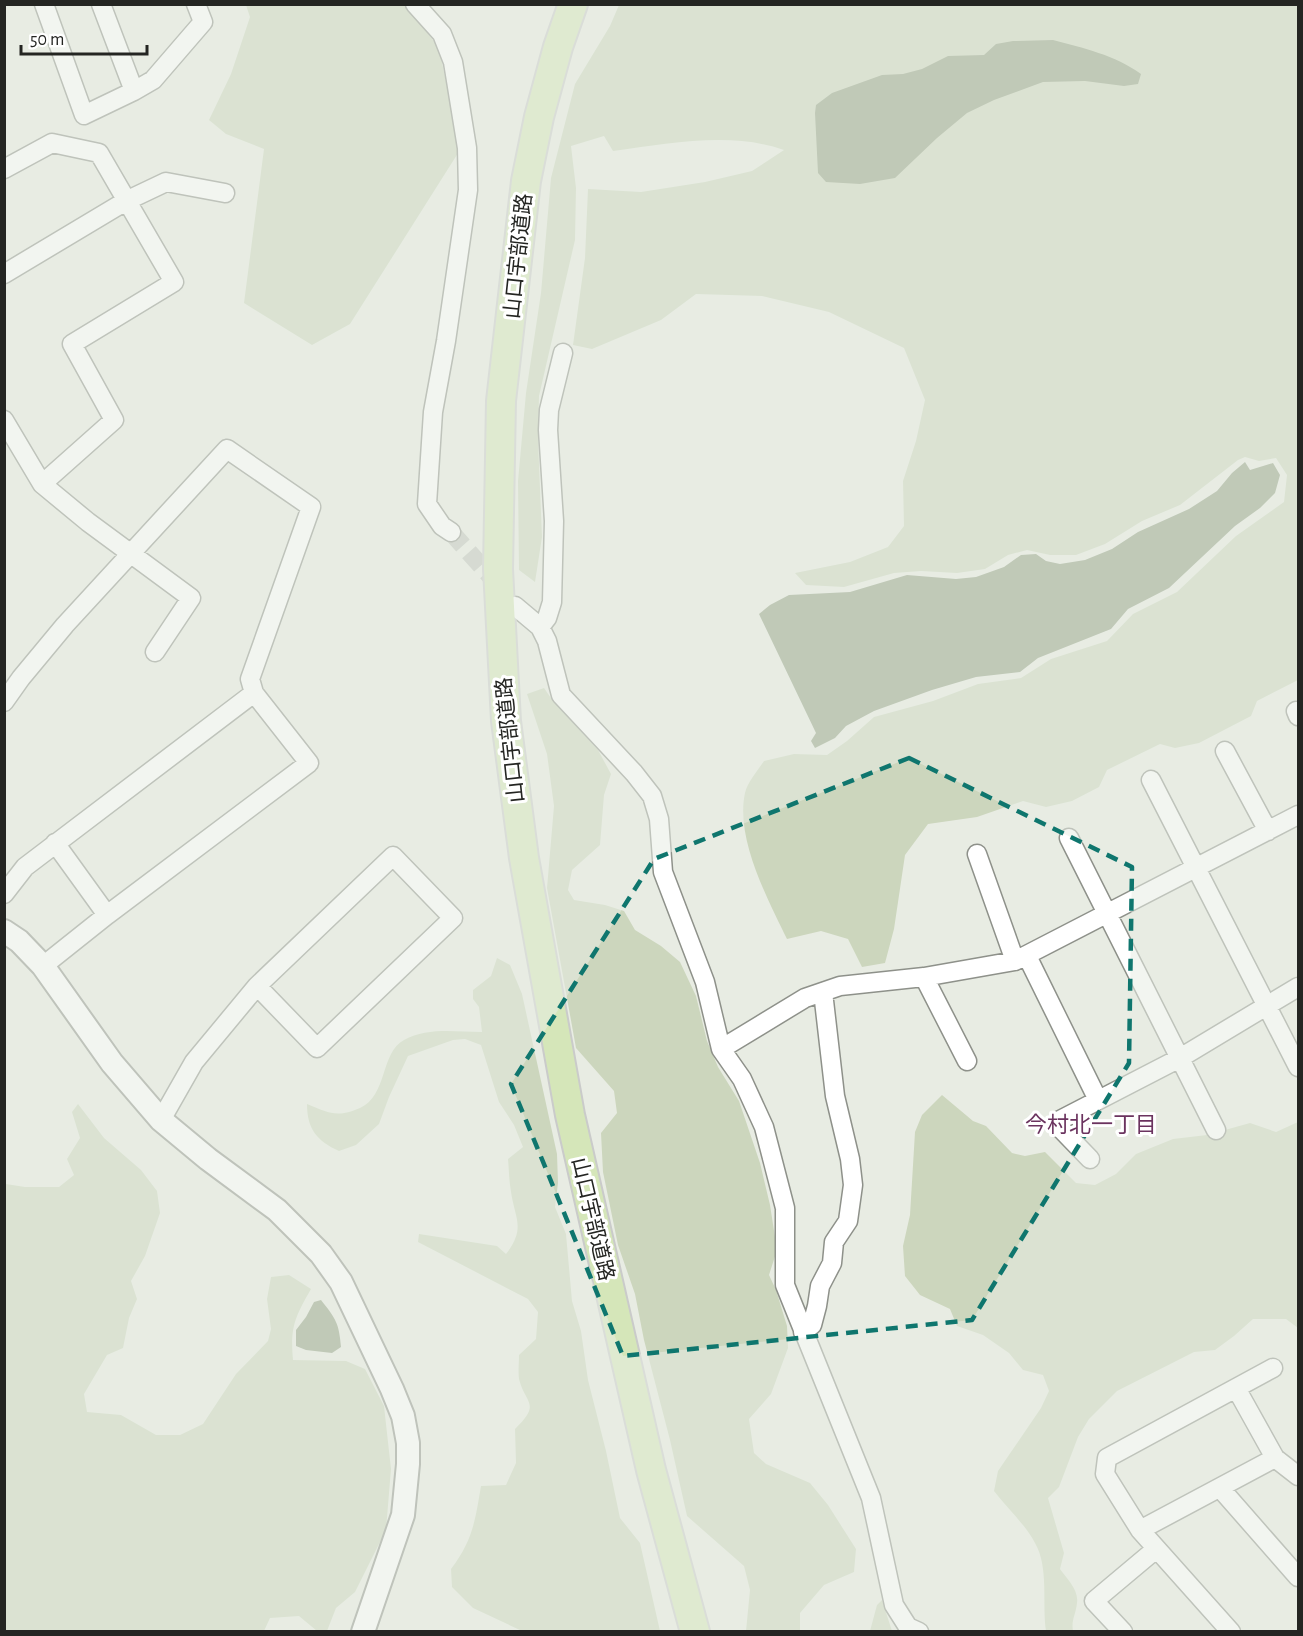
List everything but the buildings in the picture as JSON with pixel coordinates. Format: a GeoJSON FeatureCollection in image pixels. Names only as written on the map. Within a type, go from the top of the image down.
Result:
{"type":"FeatureCollection","features":[{"type":"Feature","properties":{"kind":"main road","name":"山口宇部道路"},"geometry":{"type":"LineString","coordinates":[[573,4],[558,47],[539,117],[526,181],[501,402],[498,557],[506,722],[514,791],[544,982],[570,1114],[651,1470],[695,1632]]}},
{"type":"Feature","properties":{"kind":"main road","name":"山口宇部道路"},"geometry":{"type":"LineString","coordinates":[[651,1470],[680,1632]]}},
{"type":"Feature","properties":{"kind":"street"},"geometry":{"type":"LineString","coordinates":[[44,4],[84,115],[153,80],[203,22],[196,4]]}},
{"type":"Feature","properties":{"kind":"street"},"geometry":{"type":"LineString","coordinates":[[101,4],[134,91]]}},
{"type":"Feature","properties":{"kind":"street"},"geometry":{"type":"LineString","coordinates":[[415,4],[442,34],[453,62],[466,148],[468,190],[448,329],[433,412],[427,504],[441,526],[451,532]]}},
{"type":"Feature","properties":{"kind":"street"},"geometry":{"type":"LineString","coordinates":[[4,169],[52,143],[99,153],[174,282],[72,344],[114,420],[42,484]]}},
{"type":"Feature","properties":{"kind":"street"},"geometry":{"type":"LineString","coordinates":[[4,274],[126,201],[166,182],[225,193]]}},
{"type":"Feature","properties":{"kind":"street"},"geometry":{"type":"LineString","coordinates":[[540,627],[547,618],[552,602],[554,521],[548,430],[549,410],[562,353]]}},
{"type":"Feature","properties":{"kind":"street"},"geometry":{"type":"LineString","coordinates":[[4,420],[42,484],[88,522],[191,598],[155,652]]}},
{"type":"Feature","properties":{"kind":"street"},"geometry":{"type":"LineString","coordinates":[[4,702],[65,626],[227,449],[310,507],[250,680],[254,693],[309,763],[42,966]]}},
{"type":"Feature","properties":{"kind":"street"},"geometry":{"type":"LineString","coordinates":[[515,606],[540,627],[547,641],[561,695],[634,773],[652,796],[659,819],[663,872],[705,982],[721,1049],[742,1079],[764,1127],[785,1208],[785,1285],[871,1498],[894,1605],[908,1627],[919,1632]]}},
{"type":"Feature","properties":{"kind":"street"},"geometry":{"type":"LineString","coordinates":[[4,894],[25,867],[254,693]]}},
{"type":"Feature","properties":{"kind":"street"},"geometry":{"type":"LineString","coordinates":[[1225,750],[1268,831]]}},
{"type":"Feature","properties":{"kind":"street"},"geometry":{"type":"LineString","coordinates":[[1151,780],[1299,1067]]}},
{"type":"Feature","properties":{"kind":"street"},"geometry":{"type":"LineString","coordinates":[[721,1049],[805,998],[823,992],[840,987],[924,977],[1021,958],[1299,815]]}},
{"type":"Feature","properties":{"kind":"street"},"geometry":{"type":"LineString","coordinates":[[1069,838],[1216,1130]]}},
{"type":"Feature","properties":{"kind":"street"},"geometry":{"type":"LineString","coordinates":[[55,843],[107,915]]}},
{"type":"Feature","properties":{"kind":"street"},"geometry":{"type":"LineString","coordinates":[[977,854],[1021,958],[1098,1100]]}},
{"type":"Feature","properties":{"kind":"street"},"geometry":{"type":"LineString","coordinates":[[160,1120],[194,1062],[257,986],[393,856],[453,918],[317,1048],[257,986]]}},
{"type":"Feature","properties":{"kind":"street"},"geometry":{"type":"LineString","coordinates":[[4,931],[19,941],[42,966],[112,1063],[160,1120],[277,1210],[321,1254],[341,1282],[392,1389],[403,1416],[408,1443],[404,1515],[363,1632]]}},
{"type":"Feature","properties":{"kind":"street"},"geometry":{"type":"LineString","coordinates":[[924,977],[967,1061]]}},
{"type":"Feature","properties":{"kind":"street"},"geometry":{"type":"LineString","coordinates":[[1090,1159],[1062,1130],[1060,1120],[1180,1058],[1299,987]]}},
{"type":"Feature","properties":{"kind":"street"},"geometry":{"type":"LineString","coordinates":[[803,1332],[812,1325],[820,1286],[832,1263],[834,1242],[848,1221],[853,1185],[850,1159],[835,1096],[823,992]]}},
{"type":"Feature","properties":{"kind":"street"},"geometry":{"type":"LineString","coordinates":[[1231,1632],[1140,1530],[1105,1474],[1107,1458],[1273,1368]]}},
{"type":"Feature","properties":{"kind":"street"},"geometry":{"type":"LineString","coordinates":[[1236,1388],[1275,1458],[1299,1476]]}},
{"type":"Feature","properties":{"kind":"street"},"geometry":{"type":"LineString","coordinates":[[1140,1530],[1275,1458]]}},
{"type":"Feature","properties":{"kind":"street"},"geometry":{"type":"LineString","coordinates":[[1220,1488],[1299,1577]]}},
{"type":"Feature","properties":{"kind":"street"},"geometry":{"type":"LineString","coordinates":[[1122,1632],[1094,1601],[1156,1549]]}},
{"type":"Feature","properties":{"kind":"highlighted area"},"geometry":{"type":"Polygon","coordinates":[[[909,758],[1132,867],[1129,1063],[972,1320],[623,1356],[511,1084],[654,859],[909,758]]]}},
{"type":"Feature","properties":{"kind":"shaded area"},"geometry":{"type":"Polygon","coordinates":[[[246,5],[406,5],[439,48],[460,150],[350,324],[312,345],[244,303],[264,149],[226,134],[209,120],[231,74],[250,17],[246,5]]]}},
{"type":"Feature","properties":{"kind":"shaded area"},"geometry":{"type":"Polygon","coordinates":[[[619,5],[1298,5],[1298,680],[1257,701],[1251,716],[1199,743],[1175,748],[1160,744],[1107,770],[1099,787],[1072,801],[1046,807],[1023,801],[977,817],[928,824],[905,855],[894,929],[885,963],[862,967],[848,939],[821,931],[787,939],[755,868],[745,829],[743,811],[746,789],[764,761],[794,754],[827,755],[874,717],[933,701],[978,684],[1021,678],[1051,659],[1107,641],[1133,614],[1177,592],[1236,536],[1284,502],[1287,475],[1276,458],[1259,461],[1245,457],[1180,505],[1142,521],[1105,544],[1076,555],[1050,555],[1027,550],[1008,555],[985,569],[957,573],[921,571],[894,573],[844,587],[806,585],[795,573],[850,562],[888,547],[904,526],[903,481],[916,441],[925,400],[904,348],[829,312],[762,296],[696,294],[661,320],[592,349],[573,345],[585,258],[588,189],[641,192],[705,182],[752,171],[784,150],[763,144],[721,140],[613,151],[604,136],[571,146],[576,188],[575,240],[539,396],[538,440],[542,537],[535,582],[519,570],[518,481],[526,393],[541,293],[551,178],[575,84],[610,26],[619,5]]]}},
{"type":"Feature","properties":{"kind":"shaded area"},"geometry":{"type":"Polygon","coordinates":[[[1053,40],[1098,53],[1131,67],[1141,74],[1138,84],[1124,86],[1085,81],[1043,82],[994,100],[967,113],[895,178],[860,184],[826,182],[818,173],[816,105],[832,93],[882,75],[903,74],[922,69],[948,56],[984,55],[996,44],[1013,41],[1053,40]]]}},
{"type":"Feature","properties":{"kind":"shaded area"},"geometry":{"type":"Polygon","coordinates":[[[1245,462],[1250,470],[1273,463],[1280,475],[1275,493],[1260,508],[1235,526],[1169,588],[1128,609],[1111,629],[1038,658],[1020,672],[976,677],[874,711],[846,726],[835,738],[815,748],[811,741],[816,733],[759,614],[770,605],[789,595],[850,592],[907,575],[956,579],[976,577],[1004,567],[1021,555],[1036,554],[1046,561],[1060,564],[1085,560],[1112,549],[1138,532],[1189,509],[1217,491],[1245,462]]]}},
{"type":"Feature","properties":{"kind":"shaded area"},"geometry":{"type":"Polygon","coordinates":[[[544,688],[598,750],[611,774],[604,795],[600,845],[572,870],[568,890],[574,900],[624,911],[635,930],[661,946],[680,962],[696,996],[707,1041],[718,1067],[739,1101],[760,1163],[777,1250],[769,1275],[787,1326],[788,1348],[771,1394],[749,1419],[754,1453],[766,1464],[810,1483],[828,1505],[856,1549],[854,1572],[824,1585],[800,1613],[800,1631],[746,1631],[750,1590],[744,1566],[687,1516],[635,1294],[618,1245],[603,1172],[601,1133],[617,1113],[614,1091],[576,1048],[547,888],[554,806],[547,754],[527,694],[544,688]]]}},
{"type":"Feature","properties":{"kind":"shaded area"},"geometry":{"type":"Polygon","coordinates":[[[497,958],[510,965],[522,994],[557,1154],[558,1183],[555,1207],[566,1234],[572,1301],[581,1331],[588,1380],[620,1518],[640,1543],[660,1631],[522,1631],[473,1608],[452,1587],[451,1569],[469,1539],[481,1486],[506,1485],[516,1463],[515,1429],[528,1414],[530,1408],[519,1379],[519,1355],[536,1339],[538,1312],[528,1299],[418,1242],[419,1234],[497,1246],[506,1254],[516,1237],[517,1223],[510,1188],[508,1159],[523,1147],[514,1125],[499,1102],[481,1045],[465,1039],[453,1040],[408,1056],[379,1124],[356,1145],[339,1151],[331,1147],[315,1133],[307,1113],[307,1104],[339,1114],[360,1108],[369,1102],[380,1084],[391,1054],[404,1040],[422,1033],[482,1032],[479,1007],[473,999],[473,990],[491,976],[497,958]]]}},
{"type":"Feature","properties":{"kind":"shaded area"},"geometry":{"type":"Polygon","coordinates":[[[942,1095],[973,1121],[986,1126],[1012,1153],[1025,1156],[1045,1152],[1076,1183],[1095,1185],[1116,1174],[1136,1154],[1173,1139],[1207,1135],[1250,1123],[1276,1132],[1298,1122],[1298,1328],[1286,1319],[1253,1319],[1215,1350],[1194,1352],[1117,1391],[1089,1419],[1078,1437],[1059,1487],[1048,1498],[1064,1553],[1060,1569],[1072,1585],[1077,1598],[1073,1631],[1046,1631],[1044,1574],[1039,1553],[1026,1529],[994,1491],[998,1471],[1041,1408],[1049,1391],[1043,1375],[1023,1370],[1009,1353],[983,1335],[957,1326],[950,1309],[920,1295],[905,1276],[903,1246],[910,1215],[915,1132],[922,1115],[942,1095]]]}},
{"type":"Feature","properties":{"kind":"shaded area"},"geometry":{"type":"Polygon","coordinates":[[[78,1104],[104,1138],[141,1170],[157,1191],[160,1213],[145,1256],[131,1281],[137,1299],[129,1318],[123,1348],[107,1355],[84,1394],[87,1412],[121,1415],[156,1435],[180,1435],[203,1424],[236,1374],[268,1341],[271,1329],[267,1299],[271,1277],[289,1275],[311,1289],[301,1307],[293,1330],[293,1360],[346,1361],[365,1369],[384,1406],[391,1469],[386,1530],[355,1592],[336,1608],[327,1631],[317,1631],[299,1616],[270,1618],[264,1631],[5,1631],[4,1182],[25,1187],[59,1187],[74,1175],[67,1159],[80,1138],[72,1112],[78,1104]]]}},
{"type":"Feature","properties":{"kind":"shaded area"},"geometry":{"type":"Polygon","coordinates":[[[321,1300],[338,1327],[341,1347],[332,1353],[306,1350],[296,1346],[296,1330],[314,1302],[321,1300]]]}},
{"type":"Feature","properties":{"kind":"shaded area"},"geometry":{"type":"Polygon","coordinates":[[[882,1600],[892,1631],[870,1631],[877,1605],[882,1600]]]}},
{"type":"Feature","properties":{"kind":"tunnel"},"geometry":{"type":"LineString","coordinates":[[451,532],[499,586]]}},
{"type":"Feature","properties":{"kind":"district","name":"今村北一丁目"},"geometry":{"type":"Point","coordinates":[1091,1124]}}]}
